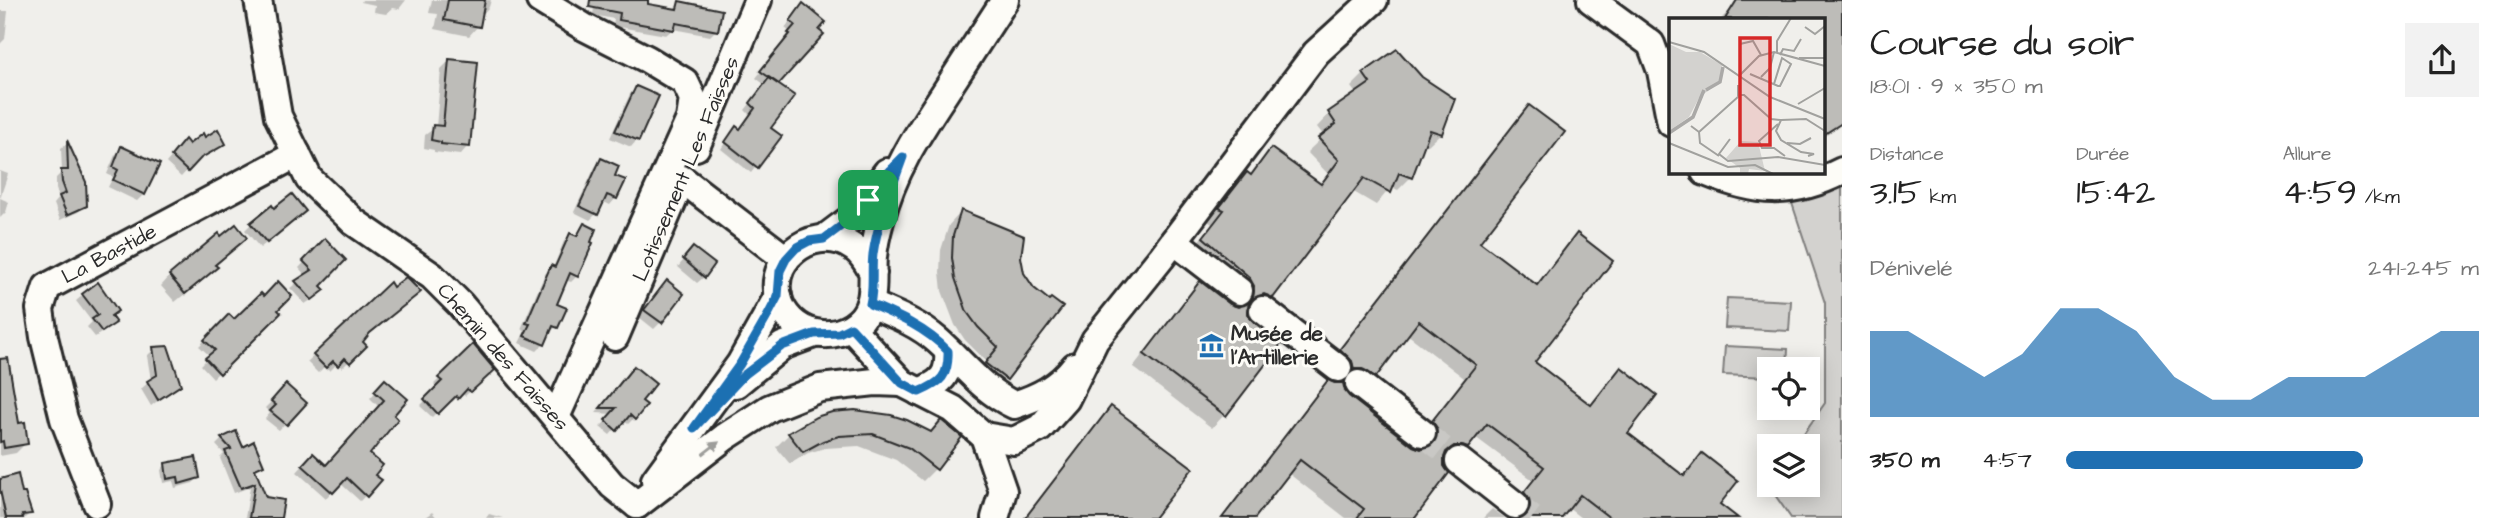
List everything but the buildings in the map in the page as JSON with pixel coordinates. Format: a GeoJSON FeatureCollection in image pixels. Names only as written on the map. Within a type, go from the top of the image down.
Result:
{"type":"FeatureCollection","features":[{"type":"Feature","properties":{"kind":"street","name":"Chemin des Faisses"},"geometry":{"type":"LineString","coordinates":[[258,0],[278,116],[309,179],[354,222],[432,276],[460,304],[633,511]]}},
{"type":"Feature","properties":{"kind":"street"},"geometry":{"type":"LineString","coordinates":[[540,0],[685,82],[693,99],[690,119],[567,397],[555,417]]}},
{"type":"Feature","properties":{"kind":"street","name":"Lotissement Les Faïsses"},"geometry":{"type":"LineString","coordinates":[[615,337],[758,0]]}},
{"type":"Feature","properties":{"kind":"street"},"geometry":{"type":"LineString","coordinates":[[694,428],[744,375],[782,346],[814,334],[839,333],[862,317],[870,304],[873,289],[873,255],[881,219],[903,157],[1005,0]]}},
{"type":"Feature","properties":{"kind":"street"},"geometry":{"type":"LineString","coordinates":[[870,304],[907,320],[937,340],[976,380],[999,398],[1014,405],[1031,400],[1062,382],[1174,241],[1316,53],[1374,0]]}},
{"type":"Feature","properties":{"kind":"street"},"geometry":{"type":"LineString","coordinates":[[1591,0],[1651,44],[1661,71],[1669,113]]}},
{"type":"Feature","properties":{"kind":"street","name":"La Bastide"},"geometry":{"type":"LineString","coordinates":[[97,504],[64,419],[47,351],[40,309],[47,287],[297,154]]}},
{"type":"Feature","properties":{"kind":"street"},"geometry":{"type":"LineString","coordinates":[[824,239],[853,217],[888,170],[903,157]]}},
{"type":"Feature","properties":{"kind":"street"},"geometry":{"type":"LineString","coordinates":[[1708,173],[1746,187],[1782,191],[1824,180],[1842,171]]}},
{"type":"Feature","properties":{"kind":"street"},"geometry":{"type":"LineString","coordinates":[[682,179],[786,259]]}},
{"type":"Feature","properties":{"kind":"street"},"geometry":{"type":"LineString","coordinates":[[814,334],[790,320],[782,309],[778,296],[780,271],[796,248],[809,241],[840,241],[854,248],[873,273]]}},
{"type":"Feature","properties":{"kind":"street"},"geometry":{"type":"LineString","coordinates":[[1174,241],[1239,291]]}},
{"type":"Feature","properties":{"kind":"street"},"geometry":{"type":"LineString","coordinates":[[633,511],[740,364],[778,296]]}},
{"type":"Feature","properties":{"kind":"street"},"geometry":{"type":"LineString","coordinates":[[1263,310],[1338,368]]}},
{"type":"Feature","properties":{"kind":"street"},"geometry":{"type":"LineString","coordinates":[[851,327],[911,387],[953,409],[984,436],[1003,491],[995,518]]}},
{"type":"Feature","properties":{"kind":"street"},"geometry":{"type":"LineString","coordinates":[[984,436],[1014,441],[1040,428],[1066,398],[1095,340]]}},
{"type":"Feature","properties":{"kind":"street"},"geometry":{"type":"LineString","coordinates":[[633,511],[725,438],[770,408],[820,388],[875,382],[911,387],[934,386],[944,376],[949,364],[948,351]]}},
{"type":"Feature","properties":{"kind":"street"},"geometry":{"type":"LineString","coordinates":[[1359,384],[1422,433]]}},
{"type":"Feature","properties":{"kind":"street"},"geometry":{"type":"LineString","coordinates":[[1459,461],[1515,505]]}},
{"type":"Feature","properties":{"kind":"shaded area"},"geometry":{"type":"Polygon","coordinates":[[[1842,185],[1842,518],[1791,518],[1776,497],[1820,497],[1820,434],[1803,434],[1813,420],[1820,420],[1820,410],[1825,403],[1825,303],[1790,197],[1842,185]]]}},
{"type":"Feature","properties":{"kind":"shaded area"},"geometry":{"type":"Polygon","coordinates":[[[1727,298],[1791,301],[1789,331],[1725,328],[1727,298]]]}},
{"type":"Feature","properties":{"kind":"shaded area"},"geometry":{"type":"Polygon","coordinates":[[[1725,346],[1788,349],[1788,357],[1757,357],[1757,376],[1723,375],[1725,346]]]}},
{"type":"Feature","properties":{"kind":"tunnel"},"geometry":{"type":"LineString","coordinates":[[1422,433],[1459,461]]}},
{"type":"Feature","properties":{"kind":"tunnel"},"geometry":{"type":"LineString","coordinates":[[1515,505],[1532,518]]}},
{"type":"Feature","properties":{"kind":"place","name":"Musée de l'Artillerie"},"geometry":{"type":"Point","coordinates":[1211,345]}},
{"type":"Feature","properties":{"kind":"route"},"geometry":{"type":"LineString","coordinates":[[903,157],[881,219],[873,255],[870,304],[907,320],[937,340],[948,351],[949,364],[944,376],[934,386],[919,392],[902,383],[851,327],[839,333],[814,334],[782,346],[744,375],[694,428],[740,364],[767,317],[778,296],[777,283],[786,259],[796,248],[809,241],[824,239],[840,228],[868,200],[884,176],[903,157]]}}]}
